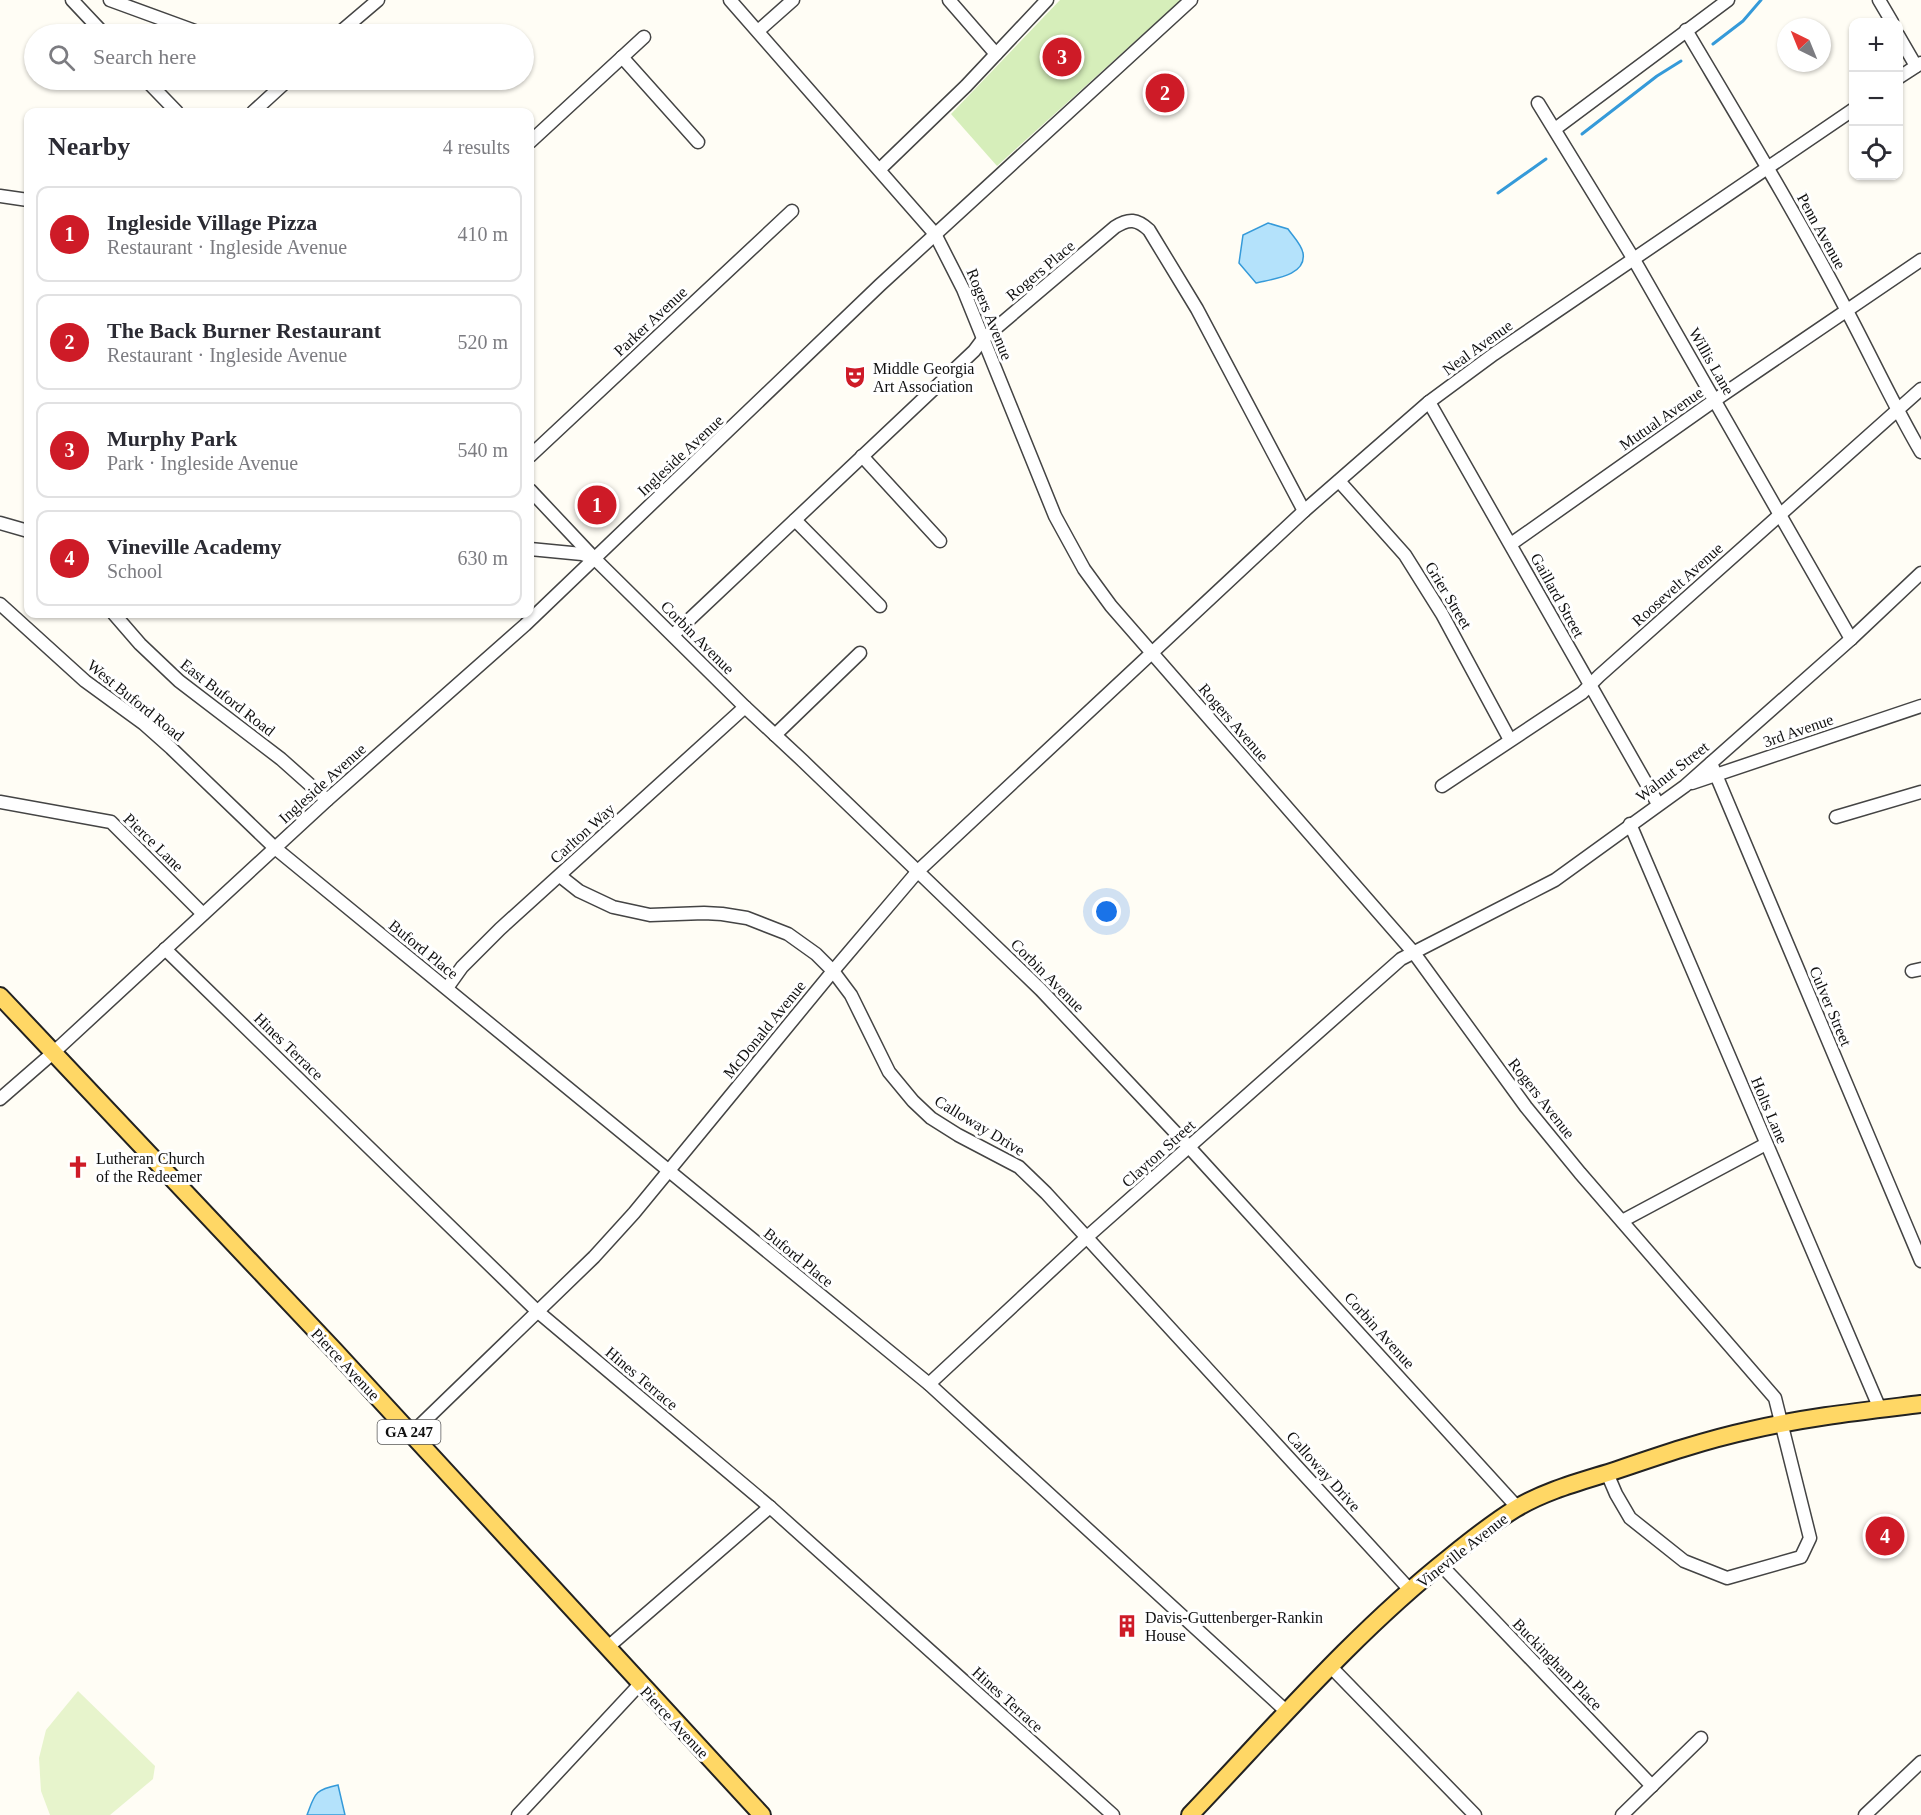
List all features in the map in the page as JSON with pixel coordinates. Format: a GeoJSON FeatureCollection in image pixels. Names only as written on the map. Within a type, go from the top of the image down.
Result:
{"type":"FeatureCollection","features":[{"type":"Feature","properties":{"kind":"main road","name":"Pierce Avenue"},"geometry":{"type":"LineString","coordinates":[[0,996],[609,1647],[755,1813]]}},
{"type":"Feature","properties":{"kind":"main road","name":"Vineville Avenue"},"geometry":{"type":"LineString","coordinates":[[1190,1815],[1286,1711],[1410,1590],[1486,1528],[1517,1507],[1562,1487],[1707,1441],[1783,1423],[1921,1404]]}},
{"type":"Feature","properties":{"kind":"street"},"geometry":{"type":"LineString","coordinates":[[72,0],[95,24]]}},
{"type":"Feature","properties":{"kind":"street"},"geometry":{"type":"LineString","coordinates":[[110,0],[176,24]]}},
{"type":"Feature","properties":{"kind":"street"},"geometry":{"type":"LineString","coordinates":[[350,24],[378,0]]}},
{"type":"Feature","properties":{"kind":"street","name":"Rogers Avenue"},"geometry":{"type":"LineString","coordinates":[[730,0],[935,234],[963,289],[1044,492],[1084,569],[1153,654],[1414,953],[1526,1107],[1775,1398],[1810,1538],[1801,1557],[1727,1578],[1684,1561],[1630,1518],[1607,1473]]}},
{"type":"Feature","properties":{"kind":"street"},"geometry":{"type":"LineString","coordinates":[[758,31],[793,0]]}},
{"type":"Feature","properties":{"kind":"street"},"geometry":{"type":"LineString","coordinates":[[949,0],[996,54]]}},
{"type":"Feature","properties":{"kind":"street"},"geometry":{"type":"LineString","coordinates":[[880,169],[1047,0]]}},
{"type":"Feature","properties":{"kind":"street","name":"Ingleside Avenue"},"geometry":{"type":"LineString","coordinates":[[534,617],[935,234],[1191,0]]}},
{"type":"Feature","properties":{"kind":"street"},"geometry":{"type":"LineString","coordinates":[[1554,129],[1728,0]]}},
{"type":"Feature","properties":{"kind":"street"},"geometry":{"type":"LineString","coordinates":[[1879,0],[1890,18]]}},
{"type":"Feature","properties":{"kind":"street","name":"Penn Avenue"},"geometry":{"type":"LineString","coordinates":[[1686,30],[1767,167],[1847,311],[1896,410],[1921,452]]}},
{"type":"Feature","properties":{"kind":"street"},"geometry":{"type":"LineString","coordinates":[[534,138],[644,37]]}},
{"type":"Feature","properties":{"kind":"street"},"geometry":{"type":"LineString","coordinates":[[1903,41],[1919,65],[1903,75]]}},
{"type":"Feature","properties":{"kind":"street"},"geometry":{"type":"LineString","coordinates":[[622,57],[698,142]]}},
{"type":"Feature","properties":{"kind":"street"},"geometry":{"type":"LineString","coordinates":[[156,90],[173,108]]}},
{"type":"Feature","properties":{"kind":"street"},"geometry":{"type":"LineString","coordinates":[[258,108],[277,90]]}},
{"type":"Feature","properties":{"kind":"street","name":"Willis Lane"},"geometry":{"type":"LineString","coordinates":[[1538,103],[1633,258],[1851,639]]}},
{"type":"Feature","properties":{"kind":"street","name":"Neal Avenue"},"geometry":{"type":"LineString","coordinates":[[1153,654],[1304,512],[1429,402],[1633,258],[1849,112]]}},
{"type":"Feature","properties":{"kind":"street"},"geometry":{"type":"LineString","coordinates":[[0,196],[24,199]]}},
{"type":"Feature","properties":{"kind":"street","name":"Parker Avenue"},"geometry":{"type":"LineString","coordinates":[[534,452],[792,211]]}},
{"type":"Feature","properties":{"kind":"street","name":"Rogers Place"},"geometry":{"type":"LineString","coordinates":[[673,635],[974,351],[983,339],[1115,228],[1131,220],[1139,221],[1149,230],[1197,309],[1304,512]]}},
{"type":"Feature","properties":{"kind":"street","name":"Mutual Avenue"},"geometry":{"type":"LineString","coordinates":[[1511,543],[1715,400],[1921,260]]}},
{"type":"Feature","properties":{"kind":"street","name":"Roosevelt Avenue"},"geometry":{"type":"LineString","coordinates":[[1442,786],[1582,693],[1921,389]]}},
{"type":"Feature","properties":{"kind":"street","name":"Gaillard Street"},"geometry":{"type":"LineString","coordinates":[[1429,402],[1658,804]]}},
{"type":"Feature","properties":{"kind":"street"},"geometry":{"type":"LineString","coordinates":[[862,456],[940,541]]}},
{"type":"Feature","properties":{"kind":"street","name":"Grier Street"},"geometry":{"type":"LineString","coordinates":[[1339,481],[1405,555],[1442,614],[1510,740]]}},
{"type":"Feature","properties":{"kind":"street","name":"Corbin Avenue"},"geometry":{"type":"LineString","coordinates":[[534,494],[595,559],[745,707],[1041,990],[1189,1147],[1517,1507]]}},
{"type":"Feature","properties":{"kind":"street"},"geometry":{"type":"LineString","coordinates":[[795,520],[880,606]]}},
{"type":"Feature","properties":{"kind":"street"},"geometry":{"type":"LineString","coordinates":[[0,523],[24,530]]}},
{"type":"Feature","properties":{"kind":"street"},"geometry":{"type":"LineString","coordinates":[[534,549],[582,554],[595,559]]}},
{"type":"Feature","properties":{"kind":"street","name":"Walnut Street"},"geometry":{"type":"LineString","coordinates":[[1414,953],[1545,885],[1685,786],[1851,639],[1921,573]]}},
{"type":"Feature","properties":{"kind":"street","name":"West Buford Road"},"geometry":{"type":"LineString","coordinates":[[0,604],[85,681],[158,736],[275,848]]}},
{"type":"Feature","properties":{"kind":"street","name":"East Buford Road"},"geometry":{"type":"LineString","coordinates":[[117,618],[140,644],[179,681],[281,759],[327,800]]}},
{"type":"Feature","properties":{"kind":"street","name":"Ingleside Avenue"},"geometry":{"type":"LineString","coordinates":[[0,1099],[327,800],[533,618]]}},
{"type":"Feature","properties":{"kind":"street"},"geometry":{"type":"LineString","coordinates":[[775,735],[860,653]]}},
{"type":"Feature","properties":{"kind":"street","name":"McDonald Avenue"},"geometry":{"type":"LineString","coordinates":[[411,1434],[594,1257],[669,1172],[833,970],[918,871],[1153,654]]}},
{"type":"Feature","properties":{"kind":"street","name":"3rd Avenue"},"geometry":{"type":"LineString","coordinates":[[1685,786],[1921,706]]}},
{"type":"Feature","properties":{"kind":"street","name":"Carlton Way"},"geometry":{"type":"LineString","coordinates":[[447,988],[462,967],[485,944],[745,707]]}},
{"type":"Feature","properties":{"kind":"street","name":"Culver Street"},"geometry":{"type":"LineString","coordinates":[[1711,763],[1921,1261]]}},
{"type":"Feature","properties":{"kind":"street"},"geometry":{"type":"LineString","coordinates":[[1836,817],[1921,792]]}},
{"type":"Feature","properties":{"kind":"street","name":"Pierce Lane"},"geometry":{"type":"LineString","coordinates":[[0,802],[111,822],[203,914]]}},
{"type":"Feature","properties":{"kind":"street","name":"Holts Lane"},"geometry":{"type":"LineString","coordinates":[[1630,824],[1880,1409]]}},
{"type":"Feature","properties":{"kind":"street","name":"Buford Place"},"geometry":{"type":"LineString","coordinates":[[275,848],[929,1384],[1286,1711]]}},
{"type":"Feature","properties":{"kind":"street","name":"Calloway Drive"},"geometry":{"type":"LineString","coordinates":[[560,876],[579,891],[613,907],[650,915],[704,913],[747,918],[788,934],[816,954],[833,970],[851,995],[888,1072],[913,1101],[931,1118],[958,1135],[1019,1167],[1046,1193],[1410,1590]]}},
{"type":"Feature","properties":{"kind":"street","name":"Hines Terrace"},"geometry":{"type":"LineString","coordinates":[[165,950],[537,1311],[770,1507],[1113,1815]]}},
{"type":"Feature","properties":{"kind":"street","name":"Clayton Street"},"geometry":{"type":"LineString","coordinates":[[929,1384],[1087,1237],[1401,959],[1414,953]]}},
{"type":"Feature","properties":{"kind":"street"},"geometry":{"type":"LineString","coordinates":[[1622,1221],[1766,1144]]}},
{"type":"Feature","properties":{"kind":"street"},"geometry":{"type":"LineString","coordinates":[[609,1647],[770,1507]]}},
{"type":"Feature","properties":{"kind":"street","name":"Buckingham Place"},"geometry":{"type":"LineString","coordinates":[[1440,1565],[1652,1786]]}},
{"type":"Feature","properties":{"kind":"street"},"geometry":{"type":"LineString","coordinates":[[1331,1667],[1475,1815]]}},
{"type":"Feature","properties":{"kind":"street"},"geometry":{"type":"LineString","coordinates":[[518,1815],[640,1684]]}},
{"type":"Feature","properties":{"kind":"street"},"geometry":{"type":"LineString","coordinates":[[1622,1815],[1701,1738]]}},
{"type":"Feature","properties":{"kind":"street"},"geometry":{"type":"LineString","coordinates":[[1865,1815],[1921,1762]]}},
{"type":"Feature","properties":{"kind":"green space"},"geometry":{"type":"Polygon","coordinates":[[[1060,0],[1181,0],[997,166],[951,114],[1060,0]]]}},
{"type":"Feature","properties":{"kind":"green space"},"geometry":{"type":"Polygon","coordinates":[[[78,1691],[155,1766],[153,1779],[110,1815],[50,1815],[41,1791],[39,1758],[46,1730],[78,1691]]]}},
{"type":"Feature","properties":{"kind":"water"},"geometry":{"type":"Polygon","coordinates":[[[1268,223],[1288,229],[1301,247],[1303,261],[1294,272],[1256,283],[1239,263],[1243,235],[1268,223]]]}},
{"type":"Feature","properties":{"kind":"water"},"geometry":{"type":"Polygon","coordinates":[[[338,1785],[345,1815],[307,1815],[316,1794],[338,1785]]]}},
{"type":"Feature","properties":{"kind":"waterway"},"geometry":{"type":"LineString","coordinates":[[1713,44],[1743,21],[1761,0]]}},
{"type":"Feature","properties":{"kind":"waterway"},"geometry":{"type":"LineString","coordinates":[[1582,134],[1657,76],[1681,61]]}},
{"type":"Feature","properties":{"kind":"waterway"},"geometry":{"type":"LineString","coordinates":[[1498,193],[1546,159]]}},
{"type":"Feature","properties":{"kind":"place","name":"Murphy Park"},"geometry":{"type":"Point","coordinates":[1062,57]}},
{"type":"Feature","properties":{"kind":"place","name":"The Back Burner Restaurant"},"geometry":{"type":"Point","coordinates":[1165,93]}},
{"type":"Feature","properties":{"kind":"place","name":"Middle Georgia Art Association"},"geometry":{"type":"Point","coordinates":[855,377]}},
{"type":"Feature","properties":{"kind":"place","name":"Ingleside Village Pizza"},"geometry":{"type":"Point","coordinates":[597,505]}},
{"type":"Feature","properties":{"kind":"place","name":"Lutheran Church of the Redeemer"},"geometry":{"type":"Point","coordinates":[78,1167]}},
{"type":"Feature","properties":{"kind":"place","name":"Vineville Academy"},"geometry":{"type":"Point","coordinates":[1885,1536]}},
{"type":"Feature","properties":{"kind":"place","name":"Davis-Guttenberger-Rankin House"},"geometry":{"type":"Point","coordinates":[1127,1626]}}]}
